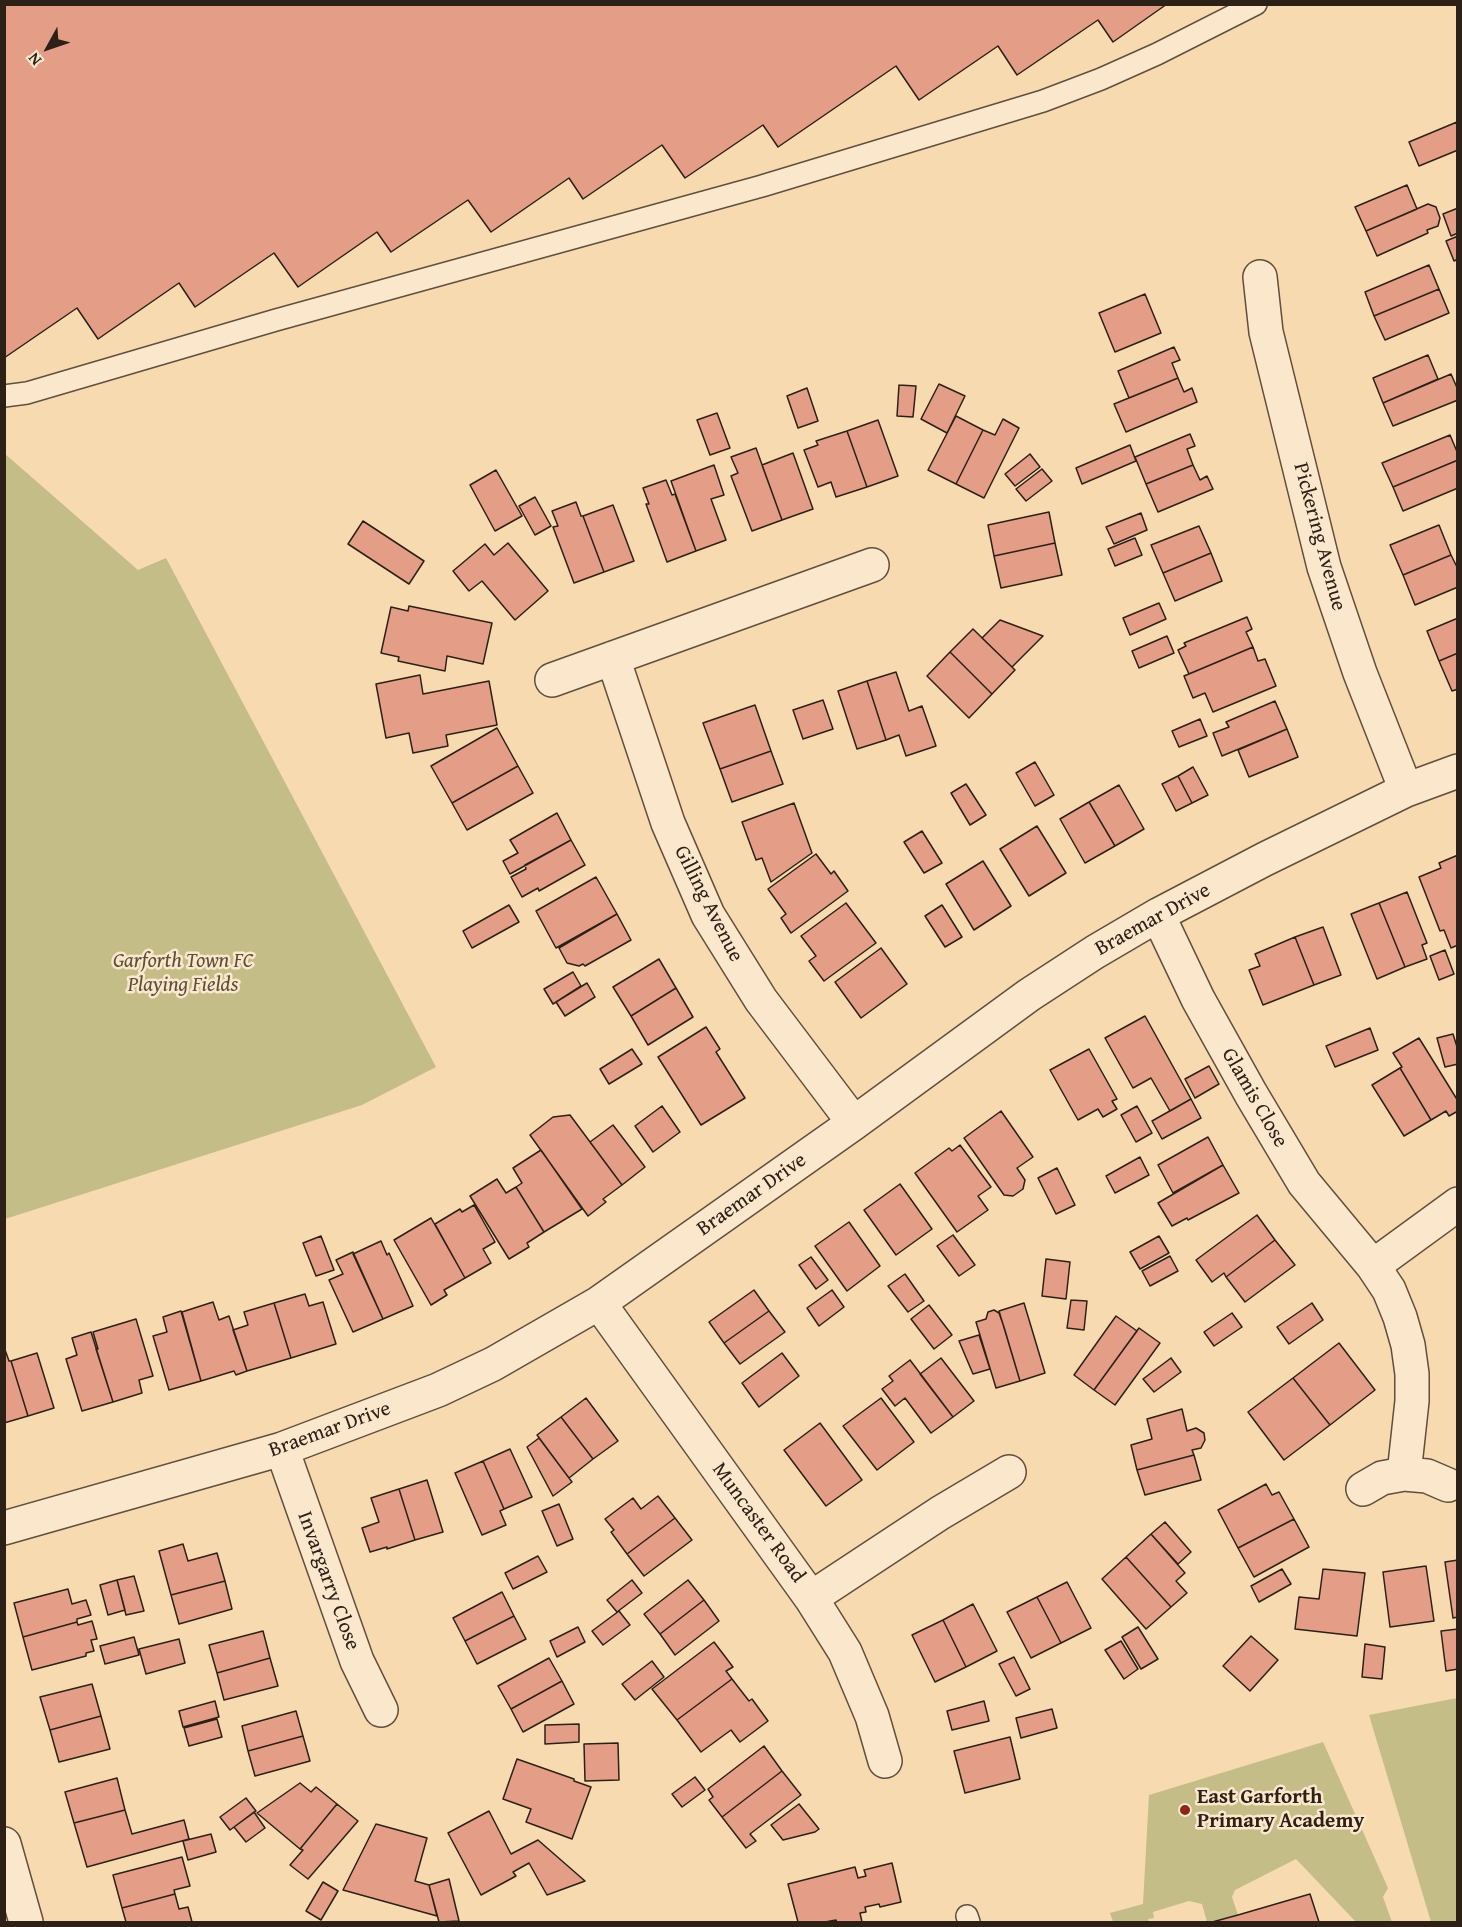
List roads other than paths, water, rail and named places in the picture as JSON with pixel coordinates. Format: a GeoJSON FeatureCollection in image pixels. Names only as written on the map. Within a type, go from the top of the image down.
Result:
{"type":"FeatureCollection","features":[{"type":"Feature","properties":{"kind":"street","name":"Pickering Avenue"},"geometry":{"type":"LineString","coordinates":[[1260,277],[1266,332],[1324,567],[1360,673],[1406,790]]}},
{"type":"Feature","properties":{"kind":"street"},"geometry":{"type":"LineString","coordinates":[[552,680],[872,565]]}},
{"type":"Feature","properties":{"kind":"street","name":"Gilling Avenue"},"geometry":{"type":"LineString","coordinates":[[613,658],[668,823],[708,915],[761,1000],[854,1123]]}},
{"type":"Feature","properties":{"kind":"street","name":"Braemar Drive"},"geometry":{"type":"LineString","coordinates":[[4,1528],[282,1449],[438,1390],[493,1364],[599,1302],[854,1123],[1029,995],[1095,952],[1158,915],[1265,859],[1406,790],[1458,771]]}},
{"type":"Feature","properties":{"kind":"street","name":"Glamis Close"},"geometry":{"type":"LineString","coordinates":[[1158,915],[1198,999],[1304,1183],[1373,1266],[1389,1290],[1408,1345],[1412,1374],[1412,1401],[1404,1474]]}},
{"type":"Feature","properties":{"kind":"street"},"geometry":{"type":"LineString","coordinates":[[1373,1266],[1458,1204]]}},
{"type":"Feature","properties":{"kind":"street","name":"Muncaster Road"},"geometry":{"type":"LineString","coordinates":[[599,1302],[812,1598],[845,1652],[872,1716],[885,1761]]}},
{"type":"Feature","properties":{"kind":"street","name":"Invargarry Close"},"geometry":{"type":"LineString","coordinates":[[282,1449],[357,1661],[381,1710]]}},
{"type":"Feature","properties":{"kind":"street"},"geometry":{"type":"LineString","coordinates":[[812,1598],[940,1513],[1009,1473]]}},
{"type":"Feature","properties":{"kind":"street"},"geometry":{"type":"LineString","coordinates":[[1363,1489],[1382,1478],[1404,1474],[1427,1476],[1448,1485]]}},
{"type":"Feature","properties":{"kind":"street"},"geometry":{"type":"LineString","coordinates":[[4,1844],[26,1923]]}},
{"type":"Feature","properties":{"kind":"lane"},"geometry":{"type":"LineString","coordinates":[[4,396],[27,393],[276,320],[762,186],[1043,101],[1101,79],[1156,54],[1256,4]]}},
{"type":"Feature","properties":{"kind":"place","name":"East Garforth Primary Academy"},"geometry":{"type":"Point","coordinates":[1185,1810]}},
{"type":"Feature","properties":{"kind":"park label","name":"Garforth Town FC Playing Fields"},"geometry":{"type":"Point","coordinates":[183,974]}}]}
